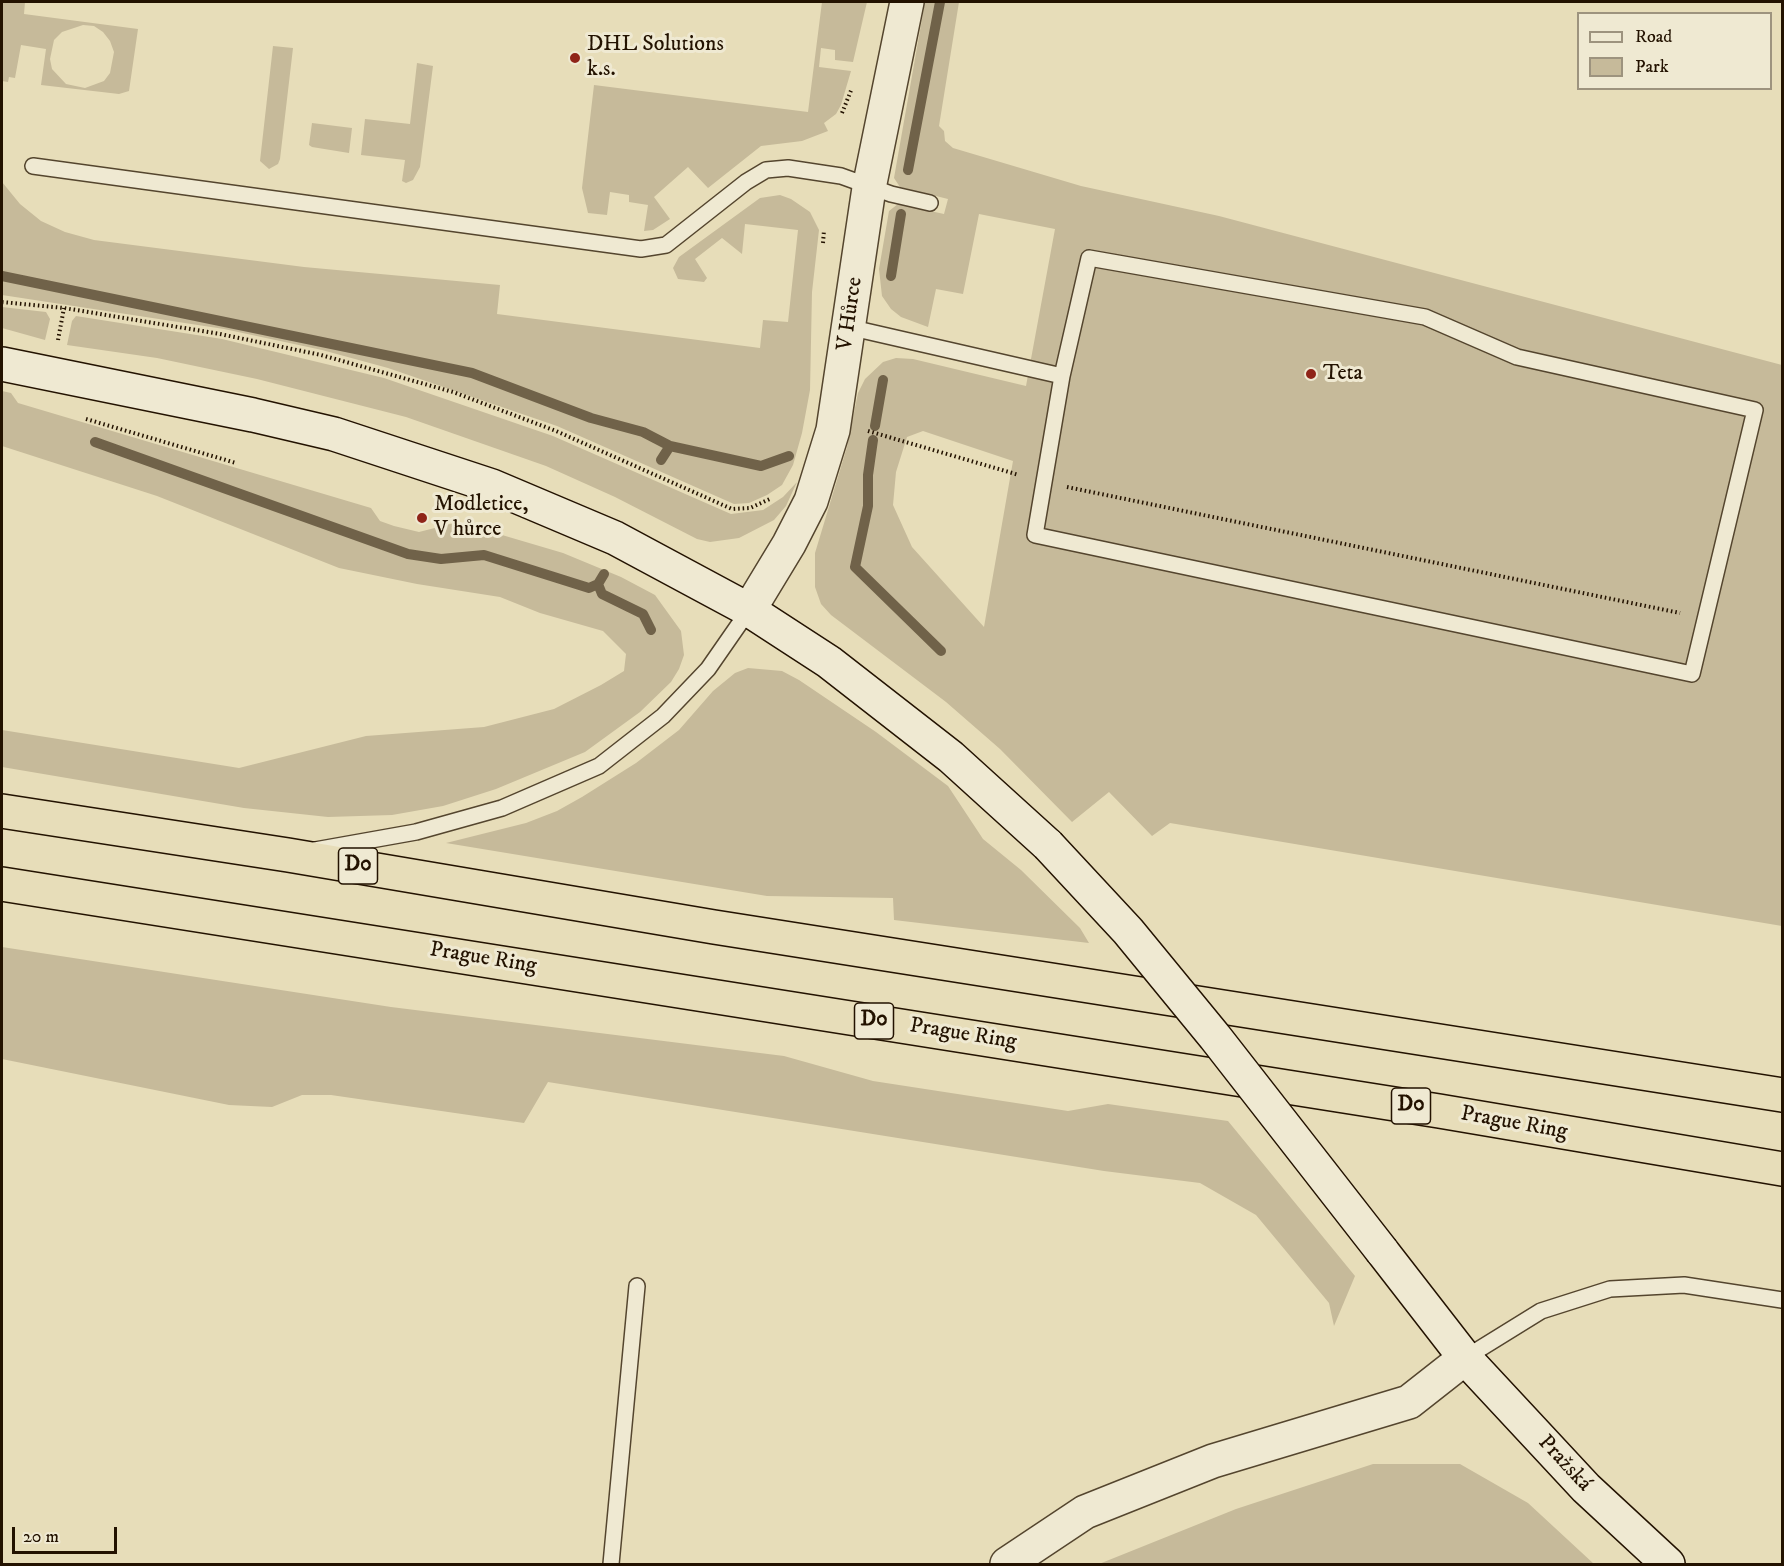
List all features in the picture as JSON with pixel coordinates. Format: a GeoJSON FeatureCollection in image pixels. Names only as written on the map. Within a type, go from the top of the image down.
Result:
{"type":"FeatureCollection","features":[{"type":"Feature","properties":{"kind":"highway","name":"D0"},"geometry":{"type":"LineString","coordinates":[[2,811],[288,855],[714,927],[1782,1095]]}},
{"type":"Feature","properties":{"kind":"highway","name":"Prague Ring"},"geometry":{"type":"LineString","coordinates":[[2,884],[1439,1111],[1782,1169]]}},
{"type":"Feature","properties":{"kind":"main road","name":"V Hůrce"},"geometry":{"type":"LineString","coordinates":[[749,610],[789,544],[811,501],[835,421],[869,188],[907,2]]}},
{"type":"Feature","properties":{"kind":"main road","name":"Pražská"},"geometry":{"type":"LineString","coordinates":[[2,364],[253,415],[414,458],[570,518],[659,561],[749,610],[829,662],[951,757],[1048,845],[1128,931],[1201,1020],[1466,1358],[1586,1488],[1668,1564]]}},
{"type":"Feature","properties":{"kind":"main road"},"geometry":{"type":"LineString","coordinates":[[1007,1564],[1085,1512],[1213,1461],[1409,1402],[1466,1358]]}},
{"type":"Feature","properties":{"kind":"lane"},"geometry":{"type":"LineString","coordinates":[[33,166],[641,249],[666,245],[746,182],[766,170],[788,168],[840,176],[869,188],[930,203]]}},
{"type":"Feature","properties":{"kind":"lane"},"geometry":{"type":"LineString","coordinates":[[1089,258],[1425,317],[1517,357],[1755,410],[1692,674],[1035,535],[1062,376],[1089,258]]}},
{"type":"Feature","properties":{"kind":"lane"},"geometry":{"type":"LineString","coordinates":[[848,327],[1062,376]]}},
{"type":"Feature","properties":{"kind":"lane"},"geometry":{"type":"LineString","coordinates":[[288,855],[416,832],[502,808],[599,766],[663,716],[708,669],[749,610]]}},
{"type":"Feature","properties":{"kind":"lane"},"geometry":{"type":"LineString","coordinates":[[1466,1358],[1540,1311],[1610,1289],[1684,1285],[1782,1300]]}},
{"type":"Feature","properties":{"kind":"lane"},"geometry":{"type":"LineString","coordinates":[[610,1564],[637,1286]]}},
{"type":"Feature","properties":{"kind":"path"},"geometry":{"type":"LineString","coordinates":[[822,250],[824,230]]}},
{"type":"Feature","properties":{"kind":"path"},"geometry":{"type":"LineString","coordinates":[[2,302],[64,308],[220,334],[321,355],[442,389],[556,431],[732,509],[750,508],[778,494]]}},
{"type":"Feature","properties":{"kind":"path"},"geometry":{"type":"LineString","coordinates":[[57,343],[64,308]]}},
{"type":"Feature","properties":{"kind":"path"},"geometry":{"type":"LineString","coordinates":[[77,417],[236,463]]}},
{"type":"Feature","properties":{"kind":"path"},"geometry":{"type":"LineString","coordinates":[[835,421],[1044,482],[1685,614]]}},
{"type":"Feature","properties":{"kind":"green space"},"geometry":{"type":"Polygon","coordinates":[[[2,2],[25,2],[24,14],[138,29],[129,91],[119,94],[41,85],[46,49],[21,45],[15,78],[9,77],[8,82],[2,81],[2,2]],[[83,25],[62,32],[54,40],[50,59],[52,69],[66,84],[85,88],[104,81],[110,73],[114,52],[110,41],[94,26],[83,25]]]}},
{"type":"Feature","properties":{"kind":"green space"},"geometry":{"type":"Polygon","coordinates":[[[822,2],[867,2],[853,62],[835,60],[835,50],[821,48],[819,67],[851,71],[841,105],[836,114],[824,123],[828,131],[802,141],[761,146],[708,188],[688,167],[654,197],[670,219],[653,230],[644,231],[648,205],[629,202],[629,195],[610,192],[607,215],[588,213],[582,188],[594,85],[808,112],[822,2]]]}},
{"type":"Feature","properties":{"kind":"green space"},"geometry":{"type":"Polygon","coordinates":[[[925,2],[959,2],[939,126],[944,131],[945,141],[953,148],[1081,186],[1219,216],[1782,365],[1782,926],[1170,823],[1152,836],[1109,792],[1072,822],[1000,749],[946,702],[831,615],[821,604],[815,587],[815,553],[847,447],[858,393],[865,379],[883,362],[896,358],[913,359],[1026,386],[1055,229],[979,214],[963,294],[936,289],[928,327],[901,317],[891,309],[882,296],[879,269],[889,211],[898,204],[944,214],[948,199],[900,187],[894,178],[925,2]],[[923,431],[907,437],[896,472],[893,505],[912,547],[984,627],[1013,461],[923,431]]]}},
{"type":"Feature","properties":{"kind":"green space"},"geometry":{"type":"Polygon","coordinates":[[[273,46],[293,48],[280,159],[278,164],[269,169],[260,161],[273,46]]]}},
{"type":"Feature","properties":{"kind":"green space"},"geometry":{"type":"Polygon","coordinates":[[[417,63],[433,66],[420,167],[413,180],[406,183],[402,181],[405,160],[361,155],[365,119],[410,124],[417,63]]]}},
{"type":"Feature","properties":{"kind":"green space"},"geometry":{"type":"Polygon","coordinates":[[[312,123],[352,128],[349,153],[309,145],[312,123]]]}},
{"type":"Feature","properties":{"kind":"green space"},"geometry":{"type":"Polygon","coordinates":[[[2,182],[20,204],[41,221],[65,232],[94,240],[304,267],[500,285],[497,314],[760,348],[763,320],[788,322],[798,230],[745,224],[742,254],[722,238],[695,259],[707,278],[704,282],[678,279],[673,268],[679,257],[760,198],[780,195],[791,199],[810,212],[819,230],[812,292],[810,390],[793,465],[782,485],[767,495],[749,503],[734,504],[557,426],[388,368],[322,350],[224,329],[2,295],[2,182]]]}},
{"type":"Feature","properties":{"kind":"green space"},"geometry":{"type":"Polygon","coordinates":[[[2,307],[46,312],[50,319],[45,340],[2,328],[2,307]]]}},
{"type":"Feature","properties":{"kind":"green space"},"geometry":{"type":"Polygon","coordinates":[[[76,316],[222,339],[384,378],[553,436],[731,514],[763,510],[783,497],[797,482],[786,506],[774,520],[739,538],[710,542],[697,539],[615,497],[546,466],[406,417],[257,379],[157,358],[67,345],[72,321],[76,316]]]}},
{"type":"Feature","properties":{"kind":"green space"},"geometry":{"type":"Polygon","coordinates":[[[2,391],[11,393],[18,403],[371,508],[380,521],[394,526],[419,532],[458,522],[563,553],[621,577],[655,595],[681,631],[684,655],[679,669],[671,682],[640,712],[585,752],[496,789],[443,806],[392,815],[328,817],[244,808],[2,767],[2,730],[239,768],[366,736],[484,727],[554,709],[601,685],[624,671],[626,654],[603,631],[540,613],[500,597],[417,584],[339,568],[157,496],[2,446],[2,391]]]}},
{"type":"Feature","properties":{"kind":"green space"},"geometry":{"type":"Polygon","coordinates":[[[748,668],[782,671],[799,680],[876,732],[948,786],[983,839],[1021,870],[1080,928],[1089,943],[894,920],[893,898],[767,896],[446,843],[526,823],[557,811],[582,797],[636,763],[679,730],[713,691],[735,673],[748,668]]]}},
{"type":"Feature","properties":{"kind":"green space"},"geometry":{"type":"Polygon","coordinates":[[[2,947],[391,1007],[784,1056],[873,1081],[1068,1111],[1108,1104],[1228,1121],[1355,1276],[1334,1326],[1329,1303],[1256,1215],[1200,1183],[1104,1171],[548,1082],[524,1123],[331,1095],[302,1095],[272,1107],[229,1105],[2,1059],[2,947]]]}},
{"type":"Feature","properties":{"kind":"green space"},"geometry":{"type":"Polygon","coordinates":[[[1373,1464],[1460,1464],[1528,1503],[1594,1564],[1099,1564],[1236,1509],[1373,1464]]]}},
{"type":"Feature","properties":{"kind":"waterway"},"geometry":{"type":"LineString","coordinates":[[908,170],[940,2]]}},
{"type":"Feature","properties":{"kind":"waterway"},"geometry":{"type":"LineString","coordinates":[[891,276],[901,214]]}},
{"type":"Feature","properties":{"kind":"waterway"},"geometry":{"type":"LineString","coordinates":[[2,276],[472,373],[591,418],[643,432],[670,446]]}},
{"type":"Feature","properties":{"kind":"waterway"},"geometry":{"type":"LineString","coordinates":[[875,426],[883,380]]}},
{"type":"Feature","properties":{"kind":"waterway"},"geometry":{"type":"LineString","coordinates":[[873,440],[868,475],[868,506],[855,567],[941,651]]}},
{"type":"Feature","properties":{"kind":"waterway"},"geometry":{"type":"LineString","coordinates":[[95,442],[408,554],[441,559],[484,555],[589,588],[598,584],[604,574]]}},
{"type":"Feature","properties":{"kind":"waterway"},"geometry":{"type":"LineString","coordinates":[[661,460],[670,446],[761,466],[789,456]]}},
{"type":"Feature","properties":{"kind":"waterway"},"geometry":{"type":"LineString","coordinates":[[598,584],[602,594],[643,614],[651,630]]}},
{"type":"Feature","properties":{"kind":"place","name":"DHL Solutions k.s."},"geometry":{"type":"Point","coordinates":[575,58]}},
{"type":"Feature","properties":{"kind":"place","name":"Teta"},"geometry":{"type":"Point","coordinates":[1311,374]}},
{"type":"Feature","properties":{"kind":"place","name":"Modletice, V hůrce"},"geometry":{"type":"Point","coordinates":[422,518]}}]}
